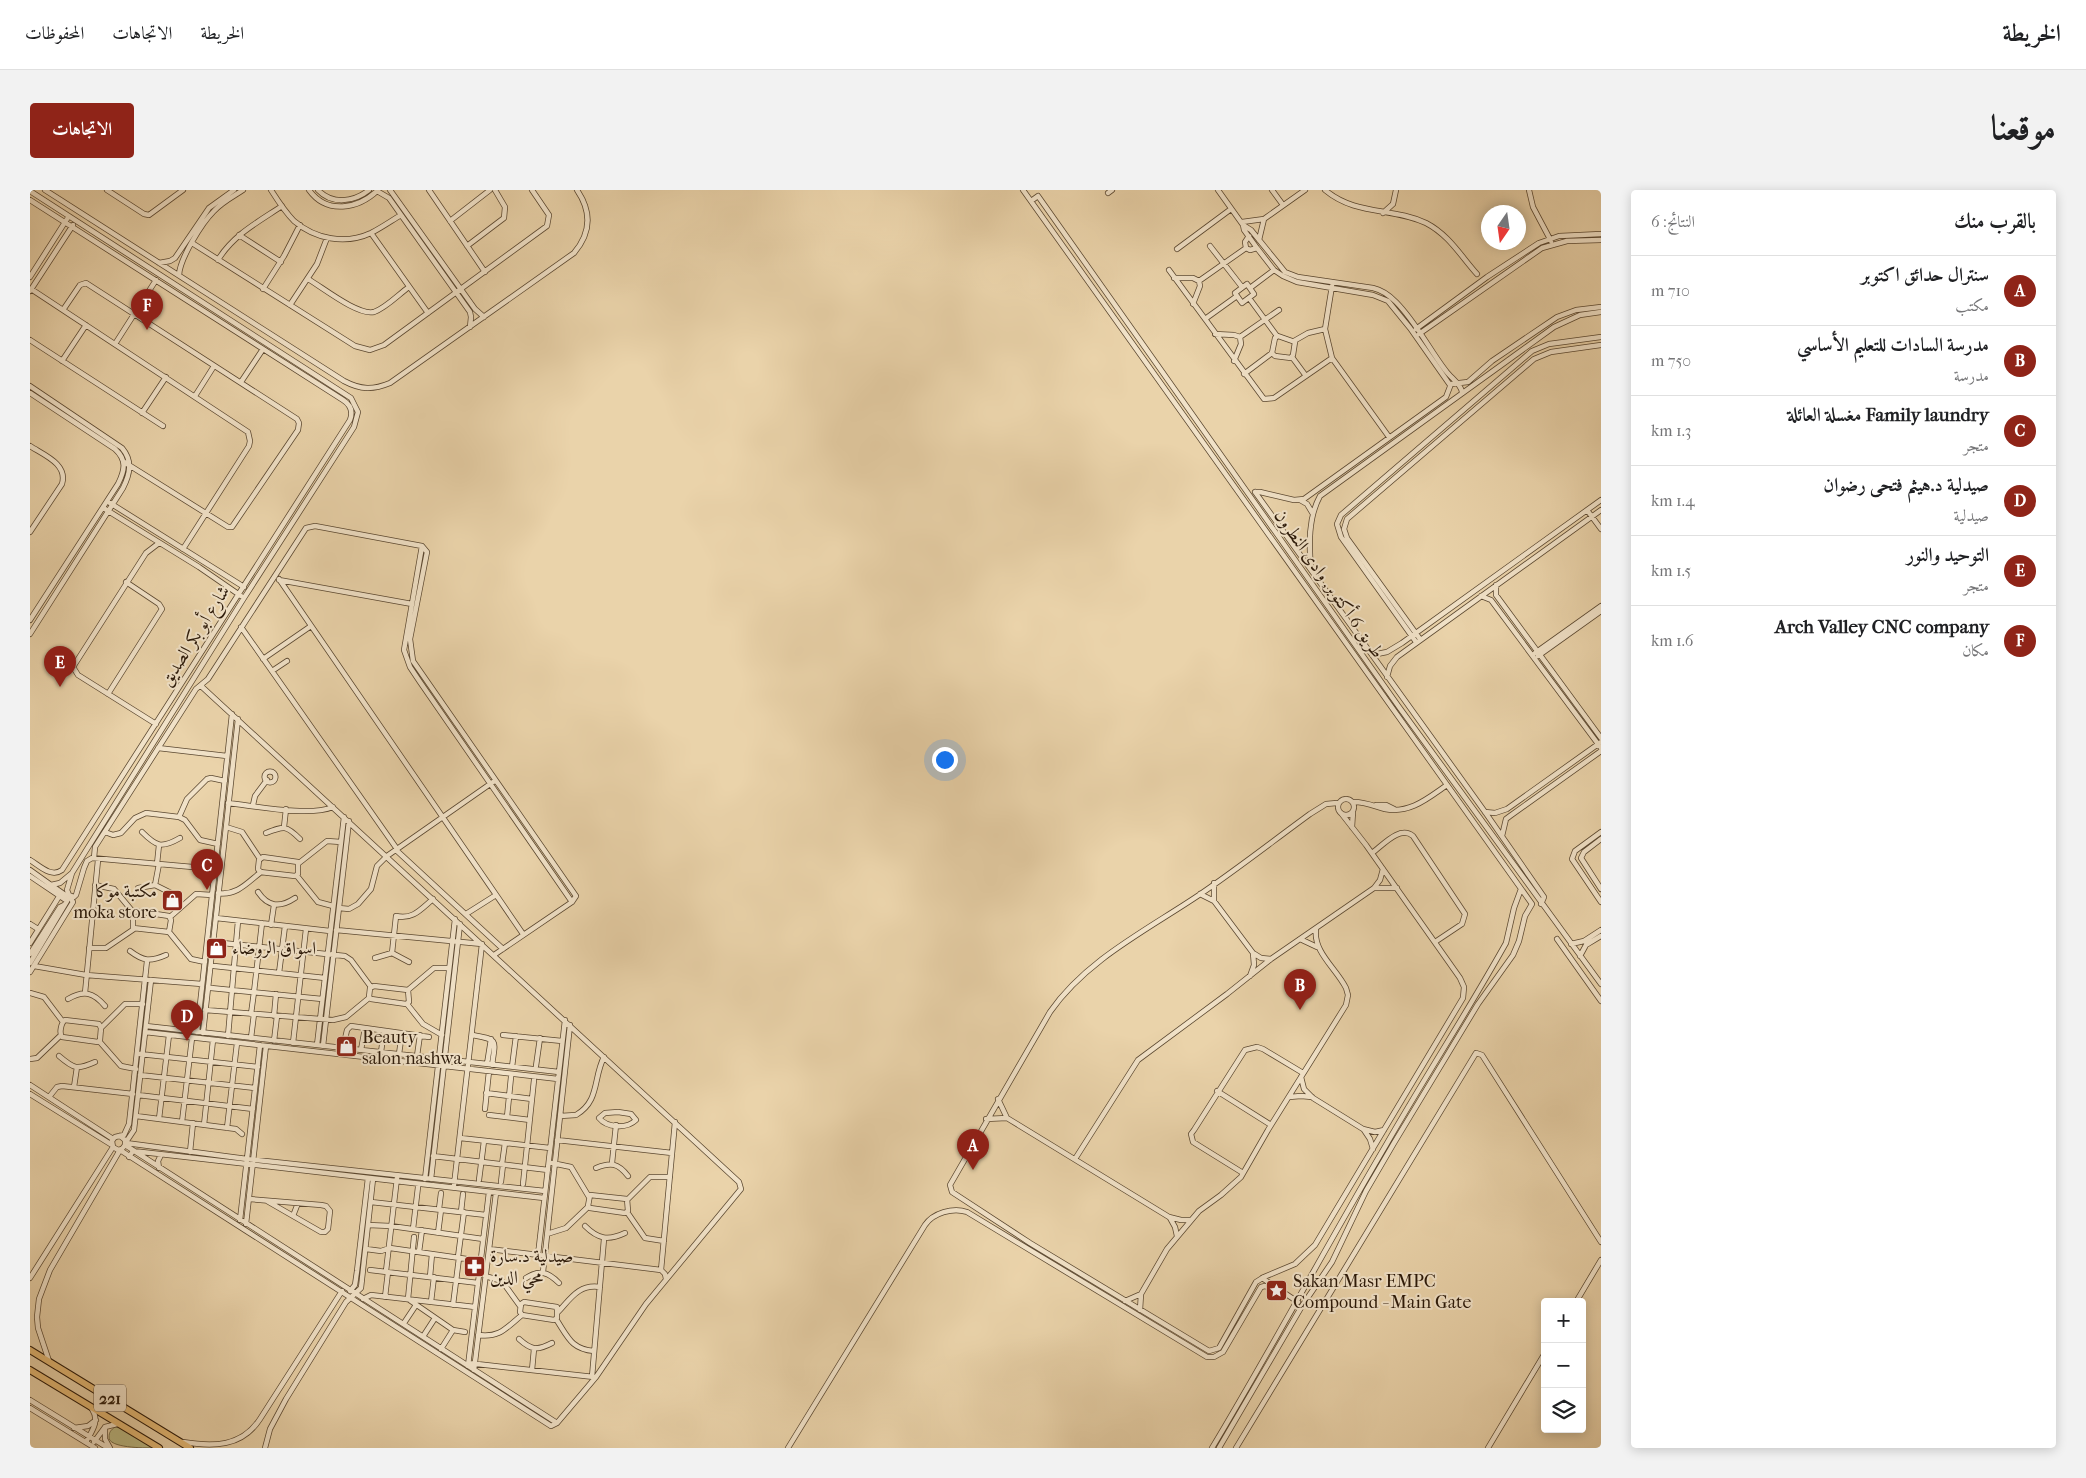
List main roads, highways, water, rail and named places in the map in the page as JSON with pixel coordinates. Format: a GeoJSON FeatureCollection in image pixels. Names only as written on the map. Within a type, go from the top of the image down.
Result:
{"type":"FeatureCollection","features":[{"type":"Feature","properties":{"kind":"highway","name":"221"},"geometry":{"type":"LineString","coordinates":[[30,1350],[190,1448]]}},
{"type":"Feature","properties":{"kind":"highway","name":"221"},"geometry":{"type":"LineString","coordinates":[[30,1370],[159,1448]]}},
{"type":"Feature","properties":{"kind":"place","name":"Arch Valley CNC company"},"geometry":{"type":"Point","coordinates":[147,330]}},
{"type":"Feature","properties":{"kind":"place","name":"التوحيد والنور"},"geometry":{"type":"Point","coordinates":[60,687]}},
{"type":"Feature","properties":{"kind":"place","name":"Family laundry مغسلة العائلة"},"geometry":{"type":"Point","coordinates":[207,890]}},
{"type":"Feature","properties":{"kind":"place","name":"مكتبة موكا moka store"},"geometry":{"type":"Point","coordinates":[173,901]}},
{"type":"Feature","properties":{"kind":"place","name":"اسواق الروضاء"},"geometry":{"type":"Point","coordinates":[216,948]}},
{"type":"Feature","properties":{"kind":"place","name":"مدرسة السادات للتعليم الأساسي"},"geometry":{"type":"Point","coordinates":[1300,1010]}},
{"type":"Feature","properties":{"kind":"place","name":"صيدلية د.هيثم فتحى رضوان"},"geometry":{"type":"Point","coordinates":[187,1041]}},
{"type":"Feature","properties":{"kind":"place","name":"Beauty salon nashwa"},"geometry":{"type":"Point","coordinates":[346,1047]}},
{"type":"Feature","properties":{"kind":"place","name":"سنترال حدائق اكتوبر"},"geometry":{"type":"Point","coordinates":[973,1170]}},
{"type":"Feature","properties":{"kind":"place","name":"صيدلية د.سارة محي الدين"},"geometry":{"type":"Point","coordinates":[474,1266]}},
{"type":"Feature","properties":{"kind":"place","name":"Sakan Masr EMPC Compound - Main Gate"},"geometry":{"type":"Point","coordinates":[1277,1291]}}]}
